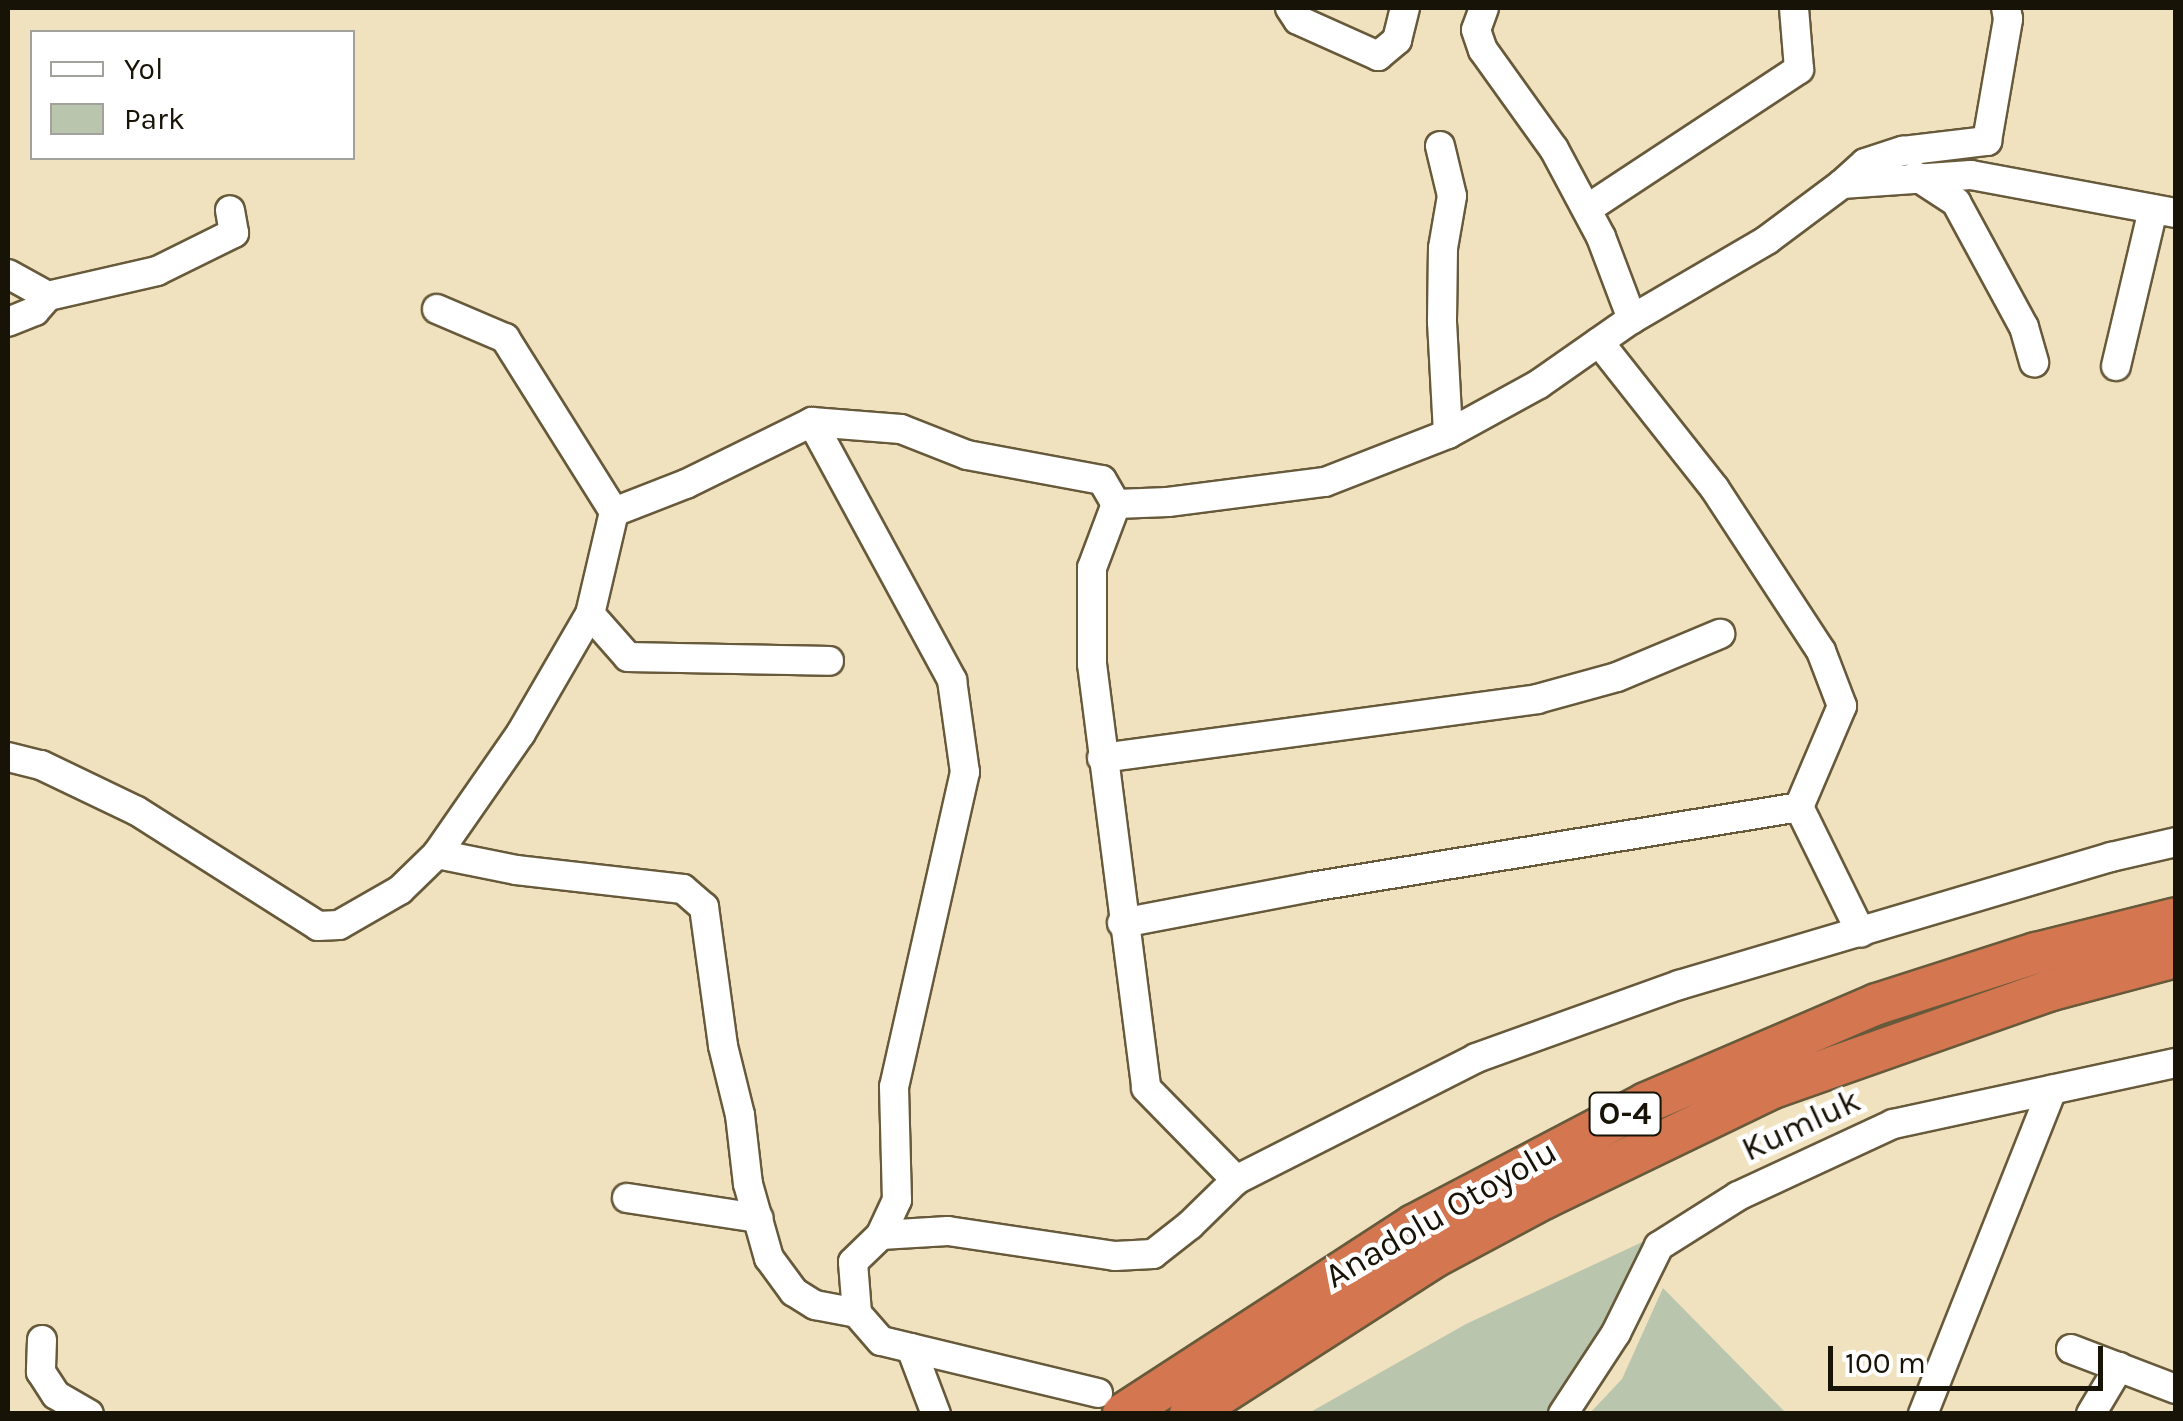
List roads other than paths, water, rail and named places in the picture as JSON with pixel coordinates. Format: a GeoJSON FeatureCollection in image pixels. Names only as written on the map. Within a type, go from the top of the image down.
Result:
{"type":"FeatureCollection","features":[{"type":"Feature","properties":{"kind":"highway","name":"Anadolu Otoyolu"},"geometry":{"type":"LineString","coordinates":[[1111,1403],[1528,1161],[1646,1104],[1877,1004],[2036,953],[2176,918]]}},
{"type":"Feature","properties":{"kind":"highway","name":"Anadolu Otoyolu"},"geometry":{"type":"LineString","coordinates":[[1190,1414],[1431,1259],[1592,1175],[1773,1088],[2048,991],[2176,957]]}},
{"type":"Feature","properties":{"kind":"street"},"geometry":{"type":"LineString","coordinates":[[1290,8],[1298,20],[1352,48],[1378,56],[1397,40],[1405,8]]}},
{"type":"Feature","properties":{"kind":"street"},"geometry":{"type":"LineString","coordinates":[[1484,8],[1476,30],[1483,50],[1554,150],[1587,209],[1632,319]]}},
{"type":"Feature","properties":{"kind":"street"},"geometry":{"type":"LineString","coordinates":[[1587,209],[1799,69],[1794,8]]}},
{"type":"Feature","properties":{"kind":"street"},"geometry":{"type":"LineString","coordinates":[[1116,504],[1168,502],[1325,482],[1448,434],[1539,384],[1632,319],[1767,240],[1865,162],[1904,152],[1987,141],[2008,19],[2006,8]]}},
{"type":"Feature","properties":{"kind":"street"},"geometry":{"type":"LineString","coordinates":[[1440,146],[1452,196],[1444,248],[1442,303],[1448,434]]}},
{"type":"Feature","properties":{"kind":"street"},"geometry":{"type":"LineString","coordinates":[[1842,184],[1971,175],[2164,211],[2116,366]]}},
{"type":"Feature","properties":{"kind":"street"},"geometry":{"type":"LineString","coordinates":[[1914,176],[1956,202],[2024,327],[2034,364]]}},
{"type":"Feature","properties":{"kind":"street"},"geometry":{"type":"LineString","coordinates":[[8,322],[41,303],[157,271],[234,233],[230,210]]}},
{"type":"Feature","properties":{"kind":"street"},"geometry":{"type":"LineString","coordinates":[[8,274],[41,303]]}},
{"type":"Feature","properties":{"kind":"street"},"geometry":{"type":"LineString","coordinates":[[8,346],[41,303]]}},
{"type":"Feature","properties":{"kind":"street"},"geometry":{"type":"LineString","coordinates":[[8,757],[41,765],[137,811],[318,926],[340,925],[400,890],[437,854],[520,734],[590,614],[614,512],[506,338],[437,309]]}},
{"type":"Feature","properties":{"kind":"street"},"geometry":{"type":"LineString","coordinates":[[1599,342],[1715,489],[1821,651],[1842,706],[1799,807],[1861,933]]}},
{"type":"Feature","properties":{"kind":"street"},"geometry":{"type":"LineString","coordinates":[[614,512],[686,484],[812,422],[901,429],[967,456],[1102,480],[1116,504]]}},
{"type":"Feature","properties":{"kind":"street"},"geometry":{"type":"LineString","coordinates":[[812,422],[952,680],[965,772],[912,994],[894,1088],[897,1200],[881,1234],[853,1262],[857,1313],[881,1341],[1111,1403]]}},
{"type":"Feature","properties":{"kind":"street"},"geometry":{"type":"LineString","coordinates":[[1116,504],[1092,568],[1092,664],[1146,1088],[1236,1180]]}},
{"type":"Feature","properties":{"kind":"street"},"geometry":{"type":"LineString","coordinates":[[590,614],[628,657],[829,661]]}},
{"type":"Feature","properties":{"kind":"street"},"geometry":{"type":"LineString","coordinates":[[1102,758],[1537,699],[1617,678],[1720,634]]}},
{"type":"Feature","properties":{"kind":"street"},"geometry":{"type":"LineString","coordinates":[[1122,923],[1311,887],[1799,807]]}},
{"type":"Feature","properties":{"kind":"street"},"geometry":{"type":"LineString","coordinates":[[881,1234],[948,1232],[1115,1256],[1152,1254],[1190,1225],[1236,1180],[1476,1058],[1679,985],[2111,856],[2176,842]]}},
{"type":"Feature","properties":{"kind":"street"},"geometry":{"type":"LineString","coordinates":[[437,854],[516,870],[683,889],[704,907],[723,1046],[769,1258],[794,1292],[815,1305],[857,1313]]}},
{"type":"Feature","properties":{"kind":"street","name":"Kumluk"},"geometry":{"type":"LineString","coordinates":[[1563,1414],[1616,1333],[1659,1246],[1738,1196],[1892,1124],[2176,1064]]}},
{"type":"Feature","properties":{"kind":"street"},"geometry":{"type":"LineString","coordinates":[[1923,1414],[2052,1090]]}},
{"type":"Feature","properties":{"kind":"street"},"geometry":{"type":"LineString","coordinates":[[627,1198],[758,1218]]}},
{"type":"Feature","properties":{"kind":"street"},"geometry":{"type":"LineString","coordinates":[[42,1340],[41,1372],[56,1394],[89,1414]]}},
{"type":"Feature","properties":{"kind":"street"},"geometry":{"type":"LineString","coordinates":[[910,1348],[936,1414]]}},
{"type":"Feature","properties":{"kind":"street"},"geometry":{"type":"LineString","coordinates":[[2071,1349],[2176,1389]]}},
{"type":"Feature","properties":{"kind":"street"},"geometry":{"type":"LineString","coordinates":[[2091,1414],[2120,1367]]}}]}
